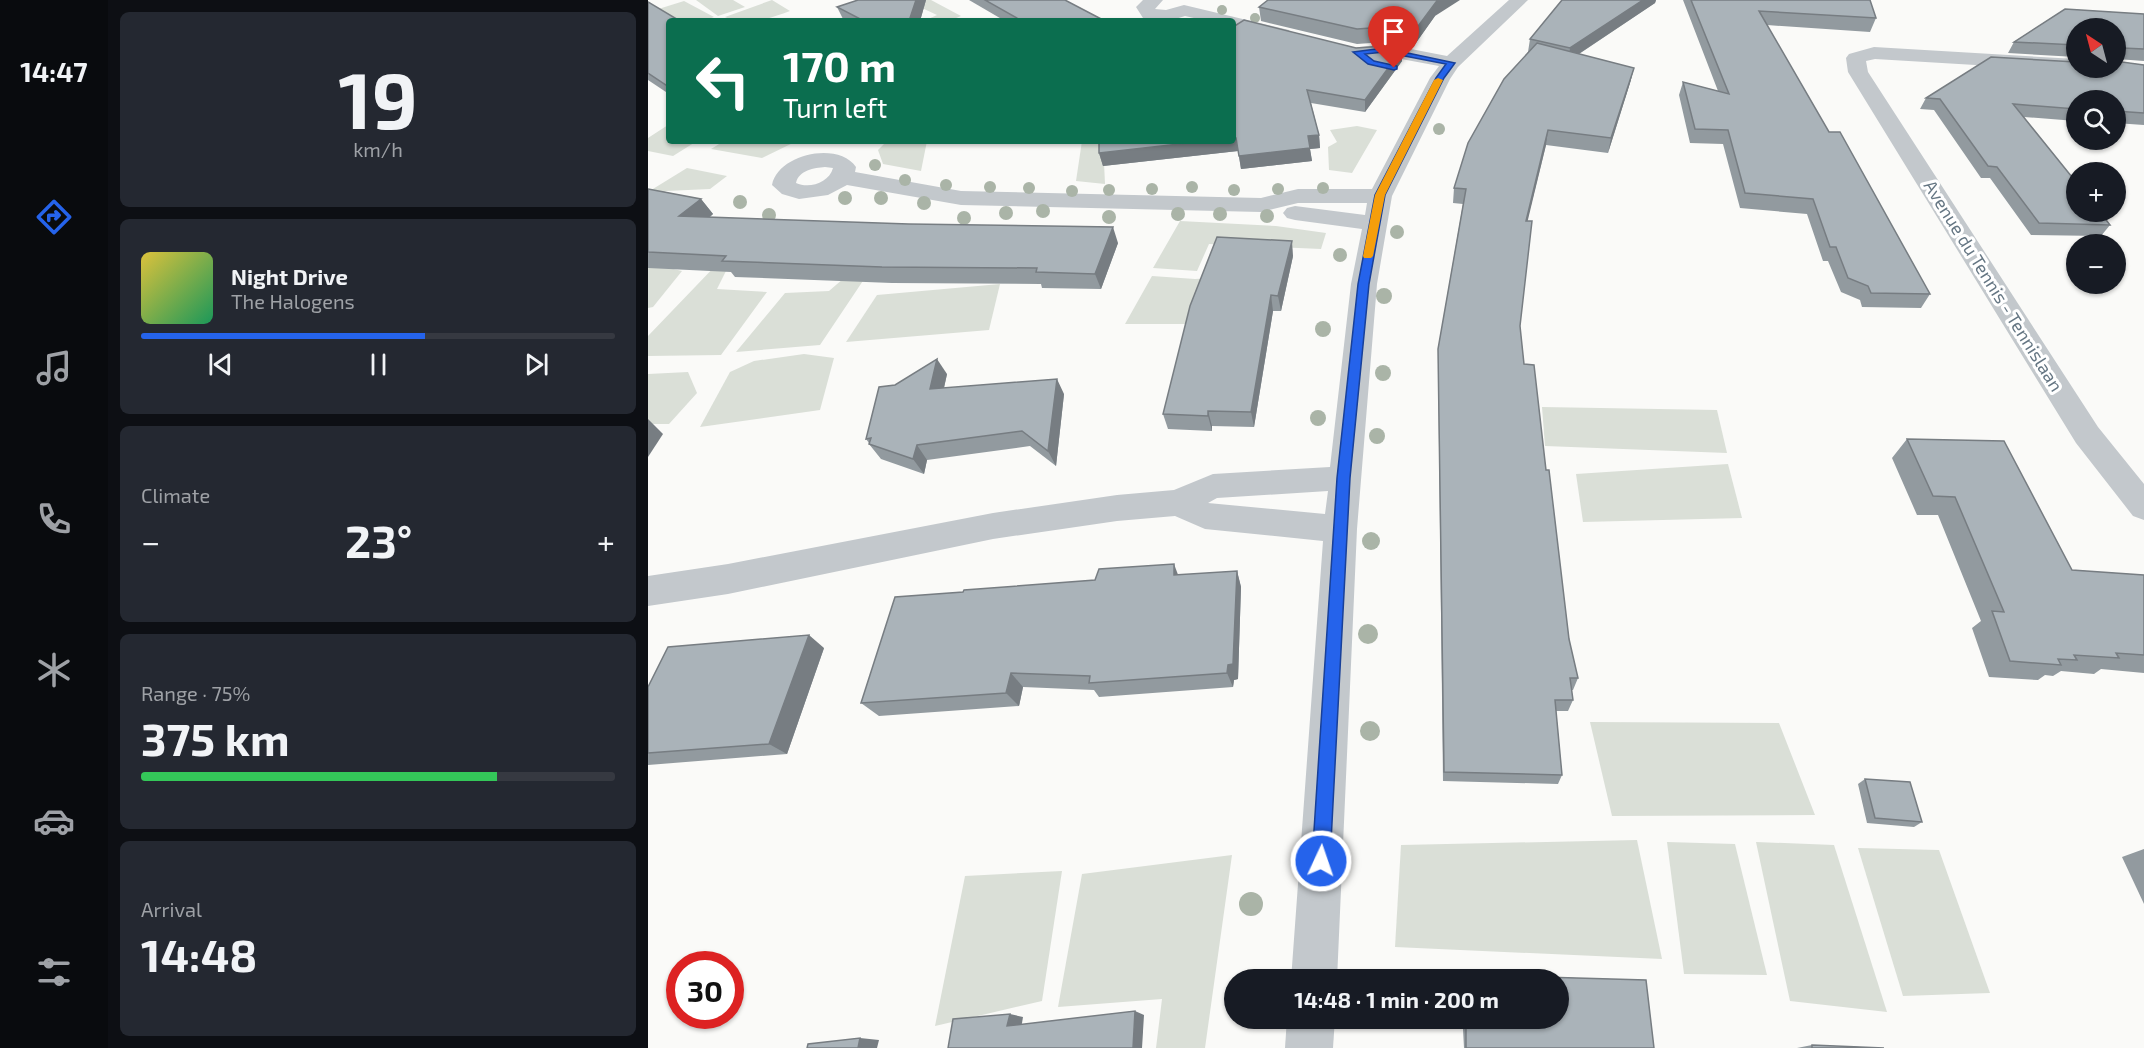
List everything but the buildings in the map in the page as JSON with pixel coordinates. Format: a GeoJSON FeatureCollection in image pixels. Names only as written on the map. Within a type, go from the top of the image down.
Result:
{"type":"FeatureCollection","features":[{"type":"Feature","properties":{"kind":"street"},"geometry":{"type":"LineString","coordinates":[[1154,0],[1145,7],[1149,14],[1167,15],[1183,5],[1220,18]]}},
{"type":"Feature","properties":{"kind":"street"},"geometry":{"type":"LineString","coordinates":[[1315,969],[1344,478],[1364,284],[1376,209],[1445,70],[1519,0]]}},
{"type":"Feature","properties":{"kind":"street"},"geometry":{"type":"LineString","coordinates":[[1236,23],[1301,38]]}},
{"type":"Feature","properties":{"kind":"street"},"geometry":{"type":"LineString","coordinates":[[1335,46],[1357,52],[1371,63],[1445,70]]}},
{"type":"Feature","properties":{"kind":"street","name":"Avenue du Tennis - Tennislaan"},"geometry":{"type":"LineString","coordinates":[[2066,64],[1874,53],[1856,58],[1858,72],[2087,435],[2144,507]]}},
{"type":"Feature","properties":{"kind":"street"},"geometry":{"type":"LineString","coordinates":[[843,177],[961,198],[1261,205],[1288,213],[1376,209]]}},
{"type":"Feature","properties":{"kind":"street"},"geometry":{"type":"LineString","coordinates":[[648,591],[728,579],[993,526],[1117,508],[1178,503],[1213,486],[1344,478]]}},
{"type":"Feature","properties":{"kind":"street"},"geometry":{"type":"LineString","coordinates":[[1178,503],[1205,516],[1340,529]]}},
{"type":"Feature","properties":{"kind":"street"},"geometry":{"type":"LineString","coordinates":[[1309,1048],[1310,1029]]}},
{"type":"Feature","properties":{"kind":"shaded area"},"geometry":{"type":"Polygon","coordinates":[[[696,0],[733,0],[745,7],[718,16],[696,0]]]}},
{"type":"Feature","properties":{"kind":"shaded area"},"geometry":{"type":"Polygon","coordinates":[[[772,0],[790,11],[769,18],[725,17],[772,0]]]}},
{"type":"Feature","properties":{"kind":"shaded area"},"geometry":{"type":"Polygon","coordinates":[[[931,0],[961,16],[930,18],[937,15],[909,2],[931,0]]]}},
{"type":"Feature","properties":{"kind":"shaded area"},"geometry":{"type":"Polygon","coordinates":[[[684,1],[714,17],[666,19],[652,11],[684,1]]]}},
{"type":"Feature","properties":{"kind":"shaded area"},"geometry":{"type":"Polygon","coordinates":[[[666,126],[666,144],[692,144],[673,156],[648,151],[648,138],[666,126]]]}},
{"type":"Feature","properties":{"kind":"shaded area"},"geometry":{"type":"Polygon","coordinates":[[[1357,126],[1377,130],[1352,173],[1329,170],[1328,147],[1337,142],[1330,130],[1357,126]]]}},
{"type":"Feature","properties":{"kind":"shaded area"},"geometry":{"type":"Polygon","coordinates":[[[719,144],[791,144],[762,158],[711,149],[719,144]]]}},
{"type":"Feature","properties":{"kind":"shaded area"},"geometry":{"type":"Polygon","coordinates":[[[884,144],[926,144],[921,171],[883,164],[878,150],[884,144]]]}},
{"type":"Feature","properties":{"kind":"shaded area"},"geometry":{"type":"Polygon","coordinates":[[[1082,144],[1103,144],[1105,184],[1076,181],[1082,144]]]}},
{"type":"Feature","properties":{"kind":"shaded area"},"geometry":{"type":"Polygon","coordinates":[[[687,168],[727,176],[710,189],[666,191],[648,204],[648,192],[687,168]]]}},
{"type":"Feature","properties":{"kind":"shaded area"},"geometry":{"type":"Polygon","coordinates":[[[1180,221],[1276,226],[1326,233],[1321,249],[1209,244],[1197,271],[1153,268],[1180,221]]]}},
{"type":"Feature","properties":{"kind":"shaded area"},"geometry":{"type":"Polygon","coordinates":[[[893,236],[820,345],[736,352],[785,293],[829,291],[893,236]]]}},
{"type":"Feature","properties":{"kind":"shaded area"},"geometry":{"type":"Polygon","coordinates":[[[743,237],[717,289],[767,292],[721,355],[648,356],[648,336],[743,237]]]}},
{"type":"Feature","properties":{"kind":"shaded area"},"geometry":{"type":"Polygon","coordinates":[[[648,263],[682,271],[653,307],[648,308],[648,263]]]}},
{"type":"Feature","properties":{"kind":"shaded area"},"geometry":{"type":"Polygon","coordinates":[[[1152,276],[1212,278],[1199,324],[1125,324],[1152,276]]]}},
{"type":"Feature","properties":{"kind":"shaded area"},"geometry":{"type":"Polygon","coordinates":[[[1000,284],[989,330],[846,342],[877,295],[1000,284]]]}},
{"type":"Feature","properties":{"kind":"shaded area"},"geometry":{"type":"Polygon","coordinates":[[[804,354],[834,358],[820,410],[700,427],[730,372],[754,361],[804,354]]]}},
{"type":"Feature","properties":{"kind":"shaded area"},"geometry":{"type":"Polygon","coordinates":[[[688,372],[697,393],[669,424],[648,424],[648,374],[688,372]]]}},
{"type":"Feature","properties":{"kind":"shaded area"},"geometry":{"type":"Polygon","coordinates":[[[1542,407],[1717,410],[1727,453],[1545,446],[1542,407]]]}},
{"type":"Feature","properties":{"kind":"shaded area"},"geometry":{"type":"Polygon","coordinates":[[[1728,464],[1742,518],[1583,522],[1576,474],[1728,464]]]}},
{"type":"Feature","properties":{"kind":"shaded area"},"geometry":{"type":"Polygon","coordinates":[[[1590,722],[1779,723],[1815,815],[1612,816],[1590,722]]]}},
{"type":"Feature","properties":{"kind":"shaded area"},"geometry":{"type":"Polygon","coordinates":[[[1637,840],[1662,959],[1395,947],[1401,845],[1637,840]]]}},
{"type":"Feature","properties":{"kind":"shaded area"},"geometry":{"type":"Polygon","coordinates":[[[1667,842],[1735,844],[1767,975],[1684,974],[1667,842]]]}},
{"type":"Feature","properties":{"kind":"shaded area"},"geometry":{"type":"Polygon","coordinates":[[[1756,842],[1834,845],[1887,1012],[1790,1001],[1756,842]]]}},
{"type":"Feature","properties":{"kind":"shaded area"},"geometry":{"type":"Polygon","coordinates":[[[1858,848],[1939,850],[1990,993],[1903,996],[1858,848]]]}},
{"type":"Feature","properties":{"kind":"shaded area"},"geometry":{"type":"Polygon","coordinates":[[[1232,855],[1205,1048],[1156,1048],[1162,999],[1058,1007],[1082,874],[1232,855]]]}},
{"type":"Feature","properties":{"kind":"shaded area"},"geometry":{"type":"Polygon","coordinates":[[[1062,871],[1042,1001],[935,1026],[965,876],[1062,871]]]}},
{"type":"Feature","properties":{"kind":"slow traffic"},"geometry":{"type":"LineString","coordinates":[[1368,256],[1380,195],[1438,80]]}},
{"type":"Feature","properties":{"kind":"route"},"geometry":{"type":"LineString","coordinates":[[1321,861],[1344,478],[1364,284],[1373,223],[1380,195],[1440,78],[1451,63],[1384,50],[1357,52],[1371,63],[1394,68]]}}]}
